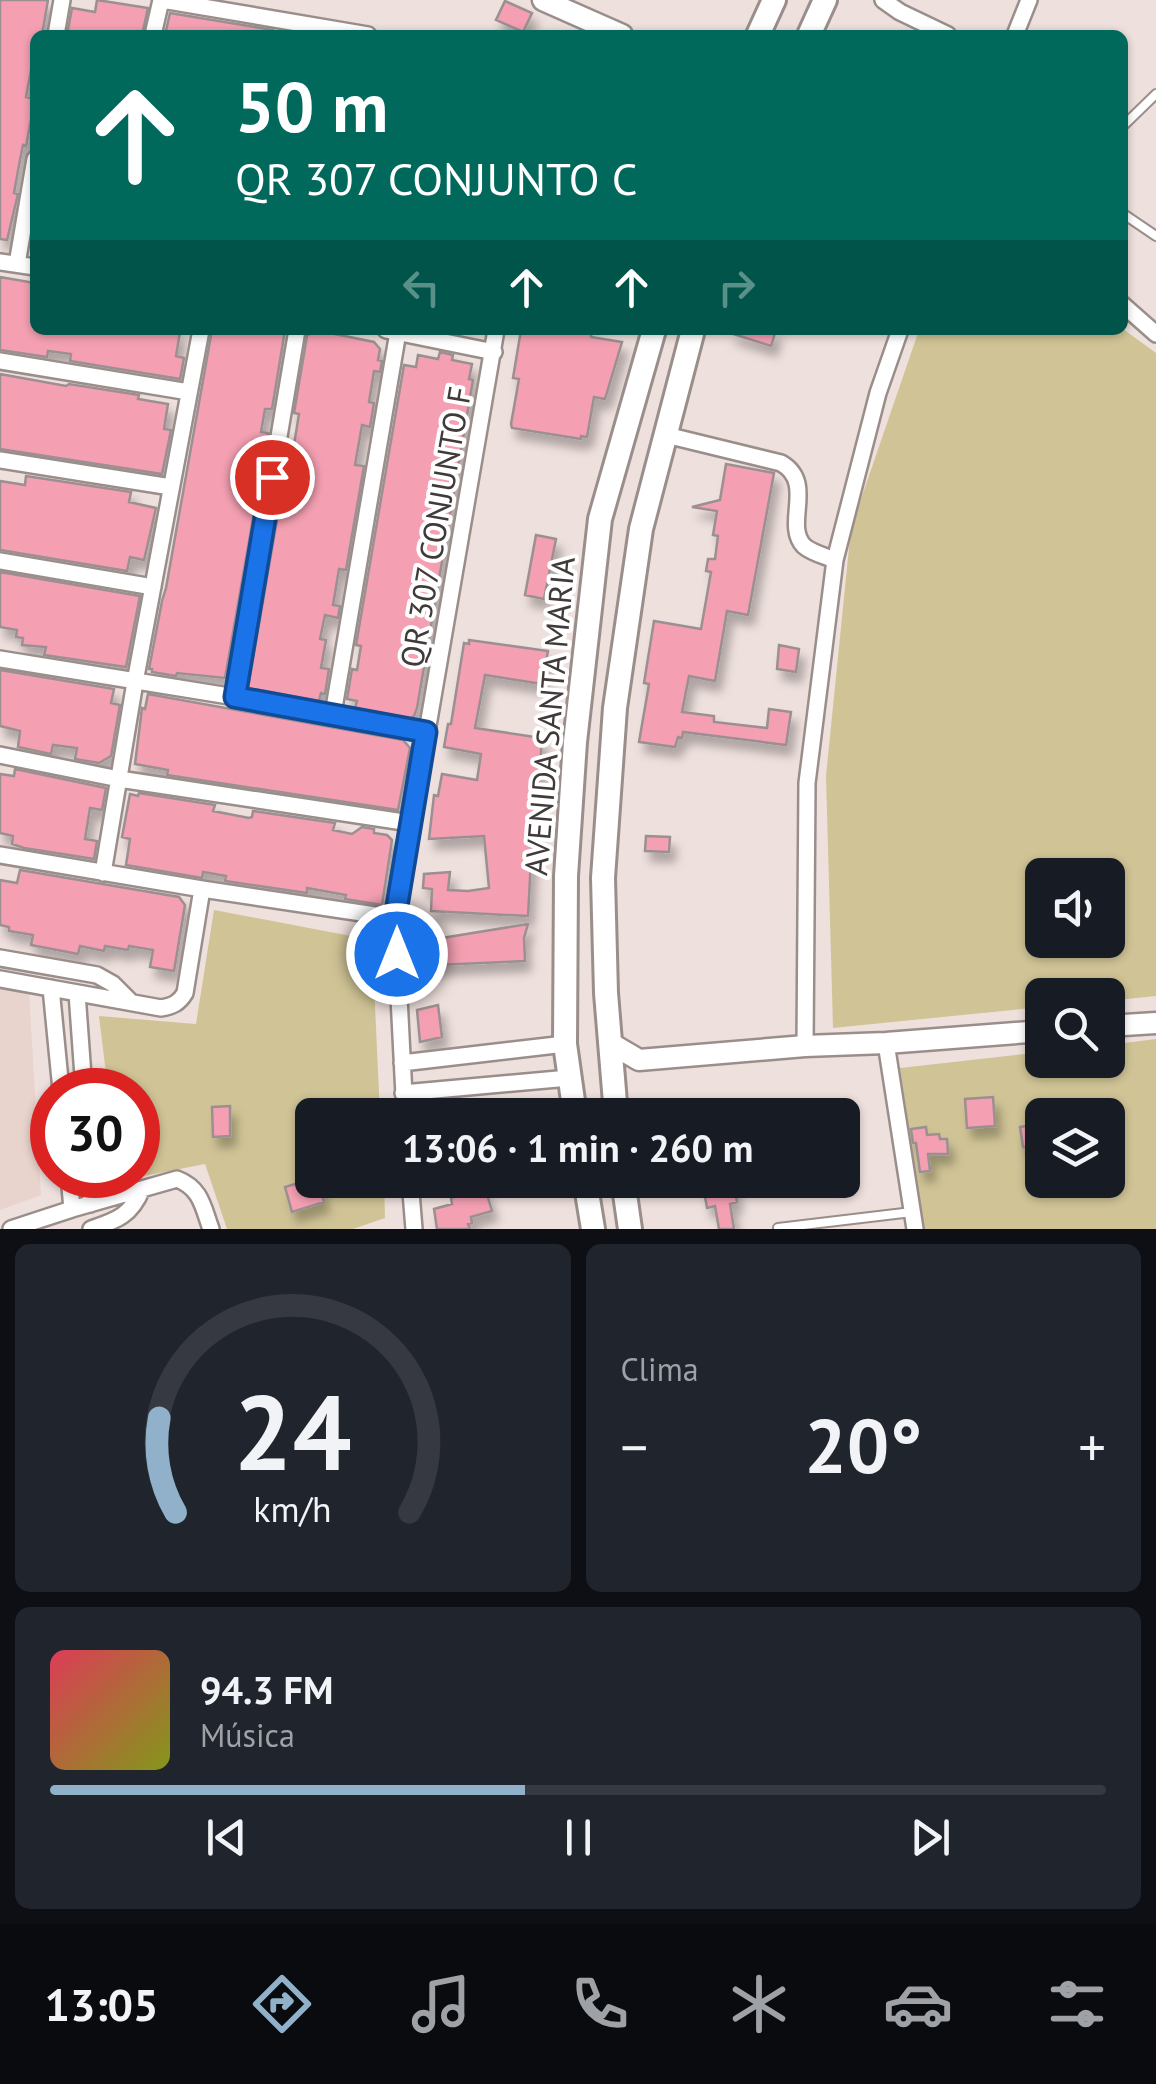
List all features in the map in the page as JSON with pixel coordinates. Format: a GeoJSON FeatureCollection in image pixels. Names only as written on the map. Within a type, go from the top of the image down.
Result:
{"type":"FeatureCollection","features":[{"type":"Feature","properties":{"kind":"main road"},"geometry":{"type":"LineString","coordinates":[[760,30],[774,0]]}},
{"type":"Feature","properties":{"kind":"main road"},"geometry":{"type":"LineString","coordinates":[[811,30],[825,0]]}},
{"type":"Feature","properties":{"kind":"main road","name":"AVENIDA SANTA MARIA"},"geometry":{"type":"LineString","coordinates":[[572,1098],[565,1044],[566,876],[575,742],[600,519],[653,335]]}},
{"type":"Feature","properties":{"kind":"main road","name":"AVENIDA SANTA MARIA"},"geometry":{"type":"LineString","coordinates":[[615,1098],[603,878],[615,708],[642,529],[692,335]]}},
{"type":"Feature","properties":{"kind":"main road"},"geometry":{"type":"LineString","coordinates":[[575,742],[583,832],[605,839]]}},
{"type":"Feature","properties":{"kind":"main road"},"geometry":{"type":"LineString","coordinates":[[566,876],[590,874],[603,878]]}},
{"type":"Feature","properties":{"kind":"main road"},"geometry":{"type":"LineString","coordinates":[[588,1198],[592,1229]]}},
{"type":"Feature","properties":{"kind":"main road"},"geometry":{"type":"LineString","coordinates":[[626,1198],[630,1229]]}},
{"type":"Feature","properties":{"kind":"street"},"geometry":{"type":"LineString","coordinates":[[57,30],[62,0]]}},
{"type":"Feature","properties":{"kind":"street"},"geometry":{"type":"LineString","coordinates":[[154,30],[161,0],[338,30]]}},
{"type":"Feature","properties":{"kind":"street"},"geometry":{"type":"LineString","coordinates":[[542,0],[577,26]]}},
{"type":"Feature","properties":{"kind":"street"},"geometry":{"type":"LineString","coordinates":[[883,0],[938,30]]}},
{"type":"Feature","properties":{"kind":"street"},"geometry":{"type":"LineString","coordinates":[[1017,30],[1029,0]]}},
{"type":"Feature","properties":{"kind":"street"},"geometry":{"type":"LineString","coordinates":[[17,264],[30,188]]}},
{"type":"Feature","properties":{"kind":"street"},"geometry":{"type":"LineString","coordinates":[[0,262],[30,266]]}},
{"type":"Feature","properties":{"kind":"street"},"geometry":{"type":"LineString","coordinates":[[1128,309],[1156,334]]}},
{"type":"Feature","properties":{"kind":"street"},"geometry":{"type":"LineString","coordinates":[[103,873],[199,335]]}},
{"type":"Feature","properties":{"kind":"street"},"geometry":{"type":"LineString","coordinates":[[235,697],[296,335]]}},
{"type":"Feature","properties":{"kind":"street"},"geometry":{"type":"LineString","coordinates":[[332,714],[391,335]]}},
{"type":"Feature","properties":{"kind":"street"},"geometry":{"type":"LineString","coordinates":[[411,335],[494,352]]}},
{"type":"Feature","properties":{"kind":"street","name":"QR 307 CONJUNTO F"},"geometry":{"type":"LineString","coordinates":[[403,1098],[395,918],[496,335]]}},
{"type":"Feature","properties":{"kind":"street"},"geometry":{"type":"LineString","coordinates":[[805,1046],[807,783],[834,560],[878,393],[898,335]]}},
{"type":"Feature","properties":{"kind":"street"},"geometry":{"type":"LineString","coordinates":[[0,361],[189,392]]}},
{"type":"Feature","properties":{"kind":"street"},"geometry":{"type":"LineString","coordinates":[[666,436],[789,467],[798,486],[800,542],[834,560]]}},
{"type":"Feature","properties":{"kind":"street"},"geometry":{"type":"LineString","coordinates":[[0,460],[171,488]]}},
{"type":"Feature","properties":{"kind":"street"},"geometry":{"type":"LineString","coordinates":[[0,561],[152,586]]}},
{"type":"Feature","properties":{"kind":"street"},"geometry":{"type":"LineString","coordinates":[[0,658],[426,732]]}},
{"type":"Feature","properties":{"kind":"street"},"geometry":{"type":"LineString","coordinates":[[0,755],[119,779],[410,823]]}},
{"type":"Feature","properties":{"kind":"street"},"geometry":{"type":"LineString","coordinates":[[0,855],[395,918]]}},
{"type":"Feature","properties":{"kind":"street"},"geometry":{"type":"LineString","coordinates":[[0,979],[161,1008],[180,1002],[185,993],[202,889]]}},
{"type":"Feature","properties":{"kind":"street"},"geometry":{"type":"LineString","coordinates":[[0,958],[98,975],[131,1002]]}},
{"type":"Feature","properties":{"kind":"street"},"geometry":{"type":"LineString","coordinates":[[52,988],[59,1068]]}},
{"type":"Feature","properties":{"kind":"street"},"geometry":{"type":"LineString","coordinates":[[78,992],[83,1068]]}},
{"type":"Feature","properties":{"kind":"street"},"geometry":{"type":"LineString","coordinates":[[1125,1025],[1156,1023]]}},
{"type":"Feature","properties":{"kind":"street"},"geometry":{"type":"LineString","coordinates":[[610,1044],[639,1060],[1025,1032]]}},
{"type":"Feature","properties":{"kind":"street"},"geometry":{"type":"LineString","coordinates":[[886,1043],[914,1221]]}},
{"type":"Feature","properties":{"kind":"street"},"geometry":{"type":"LineString","coordinates":[[402,1062],[565,1044]]}},
{"type":"Feature","properties":{"kind":"street"},"geometry":{"type":"LineString","coordinates":[[614,1087],[639,1060]]}},
{"type":"Feature","properties":{"kind":"street"},"geometry":{"type":"LineString","coordinates":[[403,1093],[569,1078]]}},
{"type":"Feature","properties":{"kind":"street"},"geometry":{"type":"LineString","coordinates":[[160,1184],[178,1180],[191,1184],[211,1229]]}},
{"type":"Feature","properties":{"kind":"street"},"geometry":{"type":"LineString","coordinates":[[71,1198],[72,1208]]}},
{"type":"Feature","properties":{"kind":"street"},"geometry":{"type":"LineString","coordinates":[[92,1198],[92,1204]]}},
{"type":"Feature","properties":{"kind":"street"},"geometry":{"type":"LineString","coordinates":[[11,1229],[111,1198]]}},
{"type":"Feature","properties":{"kind":"street"},"geometry":{"type":"LineString","coordinates":[[92,1229],[124,1215],[138,1198]]}},
{"type":"Feature","properties":{"kind":"street"},"geometry":{"type":"LineString","coordinates":[[411,1198],[414,1229]]}},
{"type":"Feature","properties":{"kind":"lane"},"geometry":{"type":"LineString","coordinates":[[1128,121],[1156,94]]}},
{"type":"Feature","properties":{"kind":"lane"},"geometry":{"type":"LineString","coordinates":[[1128,216],[1156,236]]}},
{"type":"Feature","properties":{"kind":"lane"},"geometry":{"type":"LineString","coordinates":[[778,1228],[914,1221]]}},
{"type":"Feature","properties":{"kind":"shaded area"},"geometry":{"type":"Polygon","coordinates":[[[1128,333],[1156,353],[1156,996],[1125,999],[1125,978],[1025,978],[1025,1009],[833,1028],[826,776],[851,528],[917,335],[1128,333]]]}},
{"type":"Feature","properties":{"kind":"shaded area"},"geometry":{"type":"Polygon","coordinates":[[[214,910],[372,940],[379,1098],[295,1098],[295,1198],[384,1198],[385,1218],[353,1229],[227,1229],[205,1164],[160,1173],[160,1068],[105,1068],[99,1016],[196,1024],[214,910]]]}},
{"type":"Feature","properties":{"kind":"shaded area"},"geometry":{"type":"Polygon","coordinates":[[[0,987],[29,992],[33,1068],[30,1068],[33,1198],[0,1210],[0,987]]]}},
{"type":"Feature","properties":{"kind":"shaded area"},"geometry":{"type":"Polygon","coordinates":[[[1156,1039],[1156,1229],[924,1229],[900,1068],[1025,1054],[1025,1078],[1125,1078],[1125,1043],[1156,1039]]]}},
{"type":"Feature","properties":{"kind":"building"},"geometry":{"type":"Polygon","coordinates":[[[0,0],[48,0],[43,30],[30,30],[26,97],[30,98],[30,125],[7,240],[0,239],[0,0]]]}},
{"type":"Feature","properties":{"kind":"building"},"geometry":{"type":"Polygon","coordinates":[[[97,0],[148,8],[143,30],[68,30],[72,8],[95,12],[97,0]]]}},
{"type":"Feature","properties":{"kind":"building"},"geometry":{"type":"Polygon","coordinates":[[[505,1],[532,13],[524,30],[496,20],[505,1]]]}},
{"type":"Feature","properties":{"kind":"building"},"geometry":{"type":"Polygon","coordinates":[[[170,13],[273,30],[166,30],[170,13]]]}},
{"type":"Feature","properties":{"kind":"building"},"geometry":{"type":"Polygon","coordinates":[[[0,277],[30,282],[30,335],[180,335],[176,356],[184,358],[180,379],[70,361],[71,354],[48,351],[47,357],[0,350],[0,277]]]}},
{"type":"Feature","properties":{"kind":"building"},"geometry":{"type":"Polygon","coordinates":[[[211,335],[284,335],[272,409],[265,409],[261,432],[268,433],[225,678],[177,673],[176,676],[149,669],[211,335]]]}},
{"type":"Feature","properties":{"kind":"building"},"geometry":{"type":"Polygon","coordinates":[[[340,335],[374,342],[380,349],[378,360],[382,361],[380,372],[374,371],[370,427],[362,425],[355,465],[364,466],[346,570],[339,569],[333,605],[340,606],[338,618],[325,615],[320,639],[326,640],[321,668],[329,669],[325,694],[321,693],[319,701],[248,688],[287,462],[291,463],[299,414],[294,413],[307,336],[340,335]]]}},
{"type":"Feature","properties":{"kind":"building"},"geometry":{"type":"Polygon","coordinates":[[[520,335],[591,335],[622,342],[605,399],[594,397],[587,437],[581,439],[512,428],[519,379],[513,378],[520,335]]]}},
{"type":"Feature","properties":{"kind":"building"},"geometry":{"type":"Polygon","coordinates":[[[736,335],[774,335],[771,346],[736,335]]]}},
{"type":"Feature","properties":{"kind":"building"},"geometry":{"type":"Polygon","coordinates":[[[440,352],[453,355],[452,360],[472,364],[469,379],[473,380],[417,708],[410,719],[355,708],[357,701],[347,699],[352,669],[357,670],[361,646],[356,645],[404,365],[416,367],[418,355],[438,359],[440,352]]]}},
{"type":"Feature","properties":{"kind":"building"},"geometry":{"type":"Polygon","coordinates":[[[0,374],[139,395],[138,399],[168,404],[164,429],[171,430],[162,474],[0,449],[0,374]]]}},
{"type":"Feature","properties":{"kind":"building"},"geometry":{"type":"Polygon","coordinates":[[[726,464],[774,473],[748,615],[727,611],[715,681],[689,676],[682,712],[714,716],[714,722],[767,728],[769,709],[791,712],[786,745],[683,732],[675,747],[639,742],[654,621],[701,629],[711,572],[706,571],[708,559],[715,559],[717,511],[692,507],[720,500],[726,464]]]}},
{"type":"Feature","properties":{"kind":"building"},"geometry":{"type":"Polygon","coordinates":[[[26,476],[131,492],[129,502],[156,508],[144,560],[130,557],[127,571],[0,550],[0,481],[25,485],[26,476]]]}},
{"type":"Feature","properties":{"kind":"building"},"geometry":{"type":"Polygon","coordinates":[[[536,535],[556,539],[544,599],[525,595],[536,535]]]}},
{"type":"Feature","properties":{"kind":"building"},"geometry":{"type":"Polygon","coordinates":[[[0,572],[140,596],[126,667],[44,655],[46,647],[22,645],[23,638],[16,637],[17,630],[0,627],[0,572]]]}},
{"type":"Feature","properties":{"kind":"building"},"geometry":{"type":"Polygon","coordinates":[[[469,640],[548,651],[542,684],[485,675],[475,728],[542,738],[537,812],[529,842],[532,841],[528,916],[431,911],[432,889],[423,888],[424,874],[450,872],[448,890],[489,888],[484,836],[429,839],[434,795],[438,796],[442,774],[477,780],[481,754],[444,747],[464,643],[469,644],[469,640]]]}},
{"type":"Feature","properties":{"kind":"building"},"geometry":{"type":"Polygon","coordinates":[[[779,645],[799,649],[796,672],[777,669],[779,645]]]}},
{"type":"Feature","properties":{"kind":"building"},"geometry":{"type":"Polygon","coordinates":[[[0,670],[114,689],[111,703],[120,705],[111,756],[99,763],[75,759],[77,748],[53,745],[51,754],[18,747],[20,731],[0,726],[0,670]]]}},
{"type":"Feature","properties":{"kind":"building"},"geometry":{"type":"Polygon","coordinates":[[[148,694],[403,740],[410,748],[398,810],[167,775],[168,770],[135,764],[142,708],[145,709],[148,694]]]}},
{"type":"Feature","properties":{"kind":"building"},"geometry":{"type":"Polygon","coordinates":[[[15,769],[106,788],[102,810],[90,808],[85,839],[97,841],[94,859],[24,848],[12,844],[13,836],[0,833],[0,774],[14,776],[15,769]]]}},
{"type":"Feature","properties":{"kind":"building"},"geometry":{"type":"Polygon","coordinates":[[[130,794],[215,805],[213,811],[249,818],[253,811],[335,823],[333,830],[352,834],[362,827],[374,829],[374,833],[392,840],[382,905],[307,888],[307,893],[225,881],[226,876],[203,872],[202,878],[126,865],[130,839],[122,837],[130,794]]]}},
{"type":"Feature","properties":{"kind":"building"},"geometry":{"type":"Polygon","coordinates":[[[646,836],[670,837],[669,852],[645,851],[646,836]]]}},
{"type":"Feature","properties":{"kind":"building"},"geometry":{"type":"Polygon","coordinates":[[[20,870],[179,897],[185,905],[174,971],[150,967],[153,950],[105,946],[104,951],[80,946],[78,954],[31,945],[33,935],[9,931],[9,927],[0,925],[0,880],[17,883],[20,870]]]}},
{"type":"Feature","properties":{"kind":"building"},"geometry":{"type":"Polygon","coordinates":[[[528,924],[525,961],[413,966],[411,943],[528,924]]]}},
{"type":"Feature","properties":{"kind":"building"},"geometry":{"type":"Polygon","coordinates":[[[438,1005],[442,1037],[420,1042],[417,1010],[438,1005]]]}},
{"type":"Feature","properties":{"kind":"building"},"geometry":{"type":"Polygon","coordinates":[[[993,1097],[995,1126],[967,1128],[965,1099],[993,1097]]]}},
{"type":"Feature","properties":{"kind":"building"},"geometry":{"type":"Polygon","coordinates":[[[230,1106],[230,1136],[213,1137],[212,1107],[230,1106]]]}},
{"type":"Feature","properties":{"kind":"building"},"geometry":{"type":"Polygon","coordinates":[[[1025,1126],[1025,1147],[1023,1147],[1020,1127],[1025,1126]]]}},
{"type":"Feature","properties":{"kind":"building"},"geometry":{"type":"Polygon","coordinates":[[[926,1127],[927,1135],[939,1134],[940,1139],[947,1139],[948,1154],[928,1154],[930,1171],[920,1172],[911,1129],[926,1127]]]}},
{"type":"Feature","properties":{"kind":"building"},"geometry":{"type":"Polygon","coordinates":[[[295,1184],[295,1198],[323,1198],[324,1202],[292,1212],[285,1187],[295,1184]]]}},
{"type":"Feature","properties":{"kind":"building"},"geometry":{"type":"Polygon","coordinates":[[[451,1198],[488,1198],[492,1211],[471,1217],[470,1229],[437,1229],[434,1209],[452,1204],[451,1198]]]}},
{"type":"Feature","properties":{"kind":"building"},"geometry":{"type":"Polygon","coordinates":[[[705,1198],[736,1198],[737,1202],[730,1204],[734,1229],[719,1229],[715,1206],[707,1208],[705,1198]]]}},
{"type":"Feature","properties":{"kind":"route"},"geometry":{"type":"LineString","coordinates":[[272,477],[235,697],[426,732],[395,918],[397,954]]}}]}
